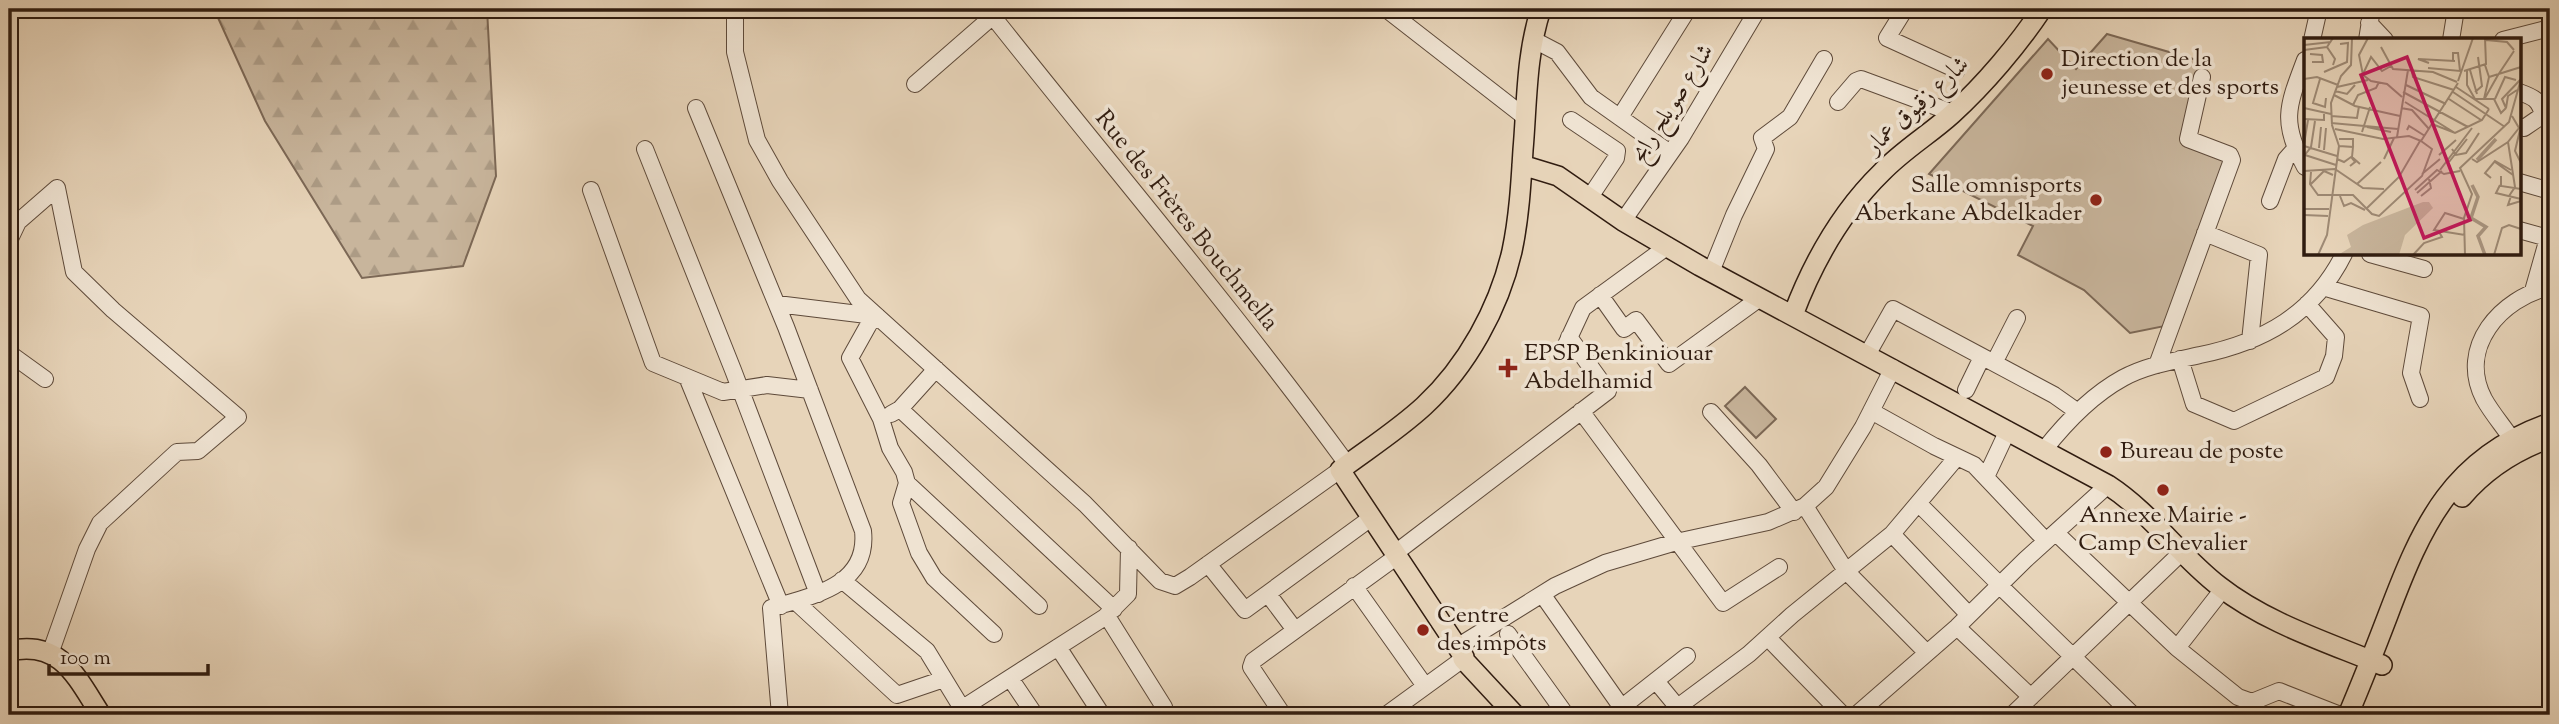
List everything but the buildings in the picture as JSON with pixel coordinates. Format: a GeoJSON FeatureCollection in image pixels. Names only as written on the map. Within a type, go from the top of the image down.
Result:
{"type":"FeatureCollection","features":[{"type":"Feature","properties":{"kind":"main road"},"geometry":{"type":"LineString","coordinates":[[1514,715],[1460,653],[1371,518],[1343,467],[1427,403],[1452,375],[1475,341],[1501,286],[1511,253],[1534,40],[1541,9]]}},
{"type":"Feature","properties":{"kind":"main road","name":"شارع زقيوق عمار"},"geometry":{"type":"LineString","coordinates":[[1793,315],[1802,290],[1824,248],[1861,195],[1884,170],[1953,113],[2006,56],[2042,9]]}},
{"type":"Feature","properties":{"kind":"main road"},"geometry":{"type":"LineString","coordinates":[[1522,165],[1558,176],[1623,221],[1711,272],[2108,485],[2137,506],[2223,589],[2287,625],[2376,663]]}},
{"type":"Feature","properties":{"kind":"main road"},"geometry":{"type":"LineString","coordinates":[[2348,715],[2376,663],[2441,524],[2479,479],[2516,445],[2550,423]]}},
{"type":"Feature","properties":{"kind":"main road"},"geometry":{"type":"LineString","coordinates":[[2516,445],[2550,438]]}},
{"type":"Feature","properties":{"kind":"main road"},"geometry":{"type":"LineString","coordinates":[[9,651],[34,648],[62,659],[101,715]]}},
{"type":"Feature","properties":{"kind":"main road"},"geometry":{"type":"LineString","coordinates":[[2362,715],[2376,663]]}},
{"type":"Feature","properties":{"kind":"street"},"geometry":{"type":"LineString","coordinates":[[735,9],[735,52],[750,117],[763,153],[858,299],[1076,495],[1160,581],[1175,586],[1343,467]]}},
{"type":"Feature","properties":{"kind":"street"},"geometry":{"type":"LineString","coordinates":[[1386,9],[1526,118]]}},
{"type":"Feature","properties":{"kind":"street"},"geometry":{"type":"LineString","coordinates":[[1620,117],[1688,9]]}},
{"type":"Feature","properties":{"kind":"street","name":"شارع صويلح رابح"},"geometry":{"type":"LineString","coordinates":[[1623,221],[1670,153],[1758,9]]}},
{"type":"Feature","properties":{"kind":"street"},"geometry":{"type":"LineString","coordinates":[[1905,9],[1886,38],[1957,70]]}},
{"type":"Feature","properties":{"kind":"street"},"geometry":{"type":"LineString","coordinates":[[2312,38],[2319,9]]}},
{"type":"Feature","properties":{"kind":"street"},"geometry":{"type":"LineString","coordinates":[[2451,38],[2456,9]]}},
{"type":"Feature","properties":{"kind":"street"},"geometry":{"type":"LineString","coordinates":[[915,84],[990,13]]}},
{"type":"Feature","properties":{"kind":"street","name":"Rue des Frères Bouchmella"},"geometry":{"type":"LineString","coordinates":[[990,13],[1261,350],[1343,467]]}},
{"type":"Feature","properties":{"kind":"street"},"geometry":{"type":"LineString","coordinates":[[2367,38],[2371,16]]}},
{"type":"Feature","properties":{"kind":"street"},"geometry":{"type":"LineString","coordinates":[[2371,16],[2384,38]]}},
{"type":"Feature","properties":{"kind":"street"},"geometry":{"type":"LineString","coordinates":[[2511,38],[2550,28]]}},
{"type":"Feature","properties":{"kind":"street"},"geometry":{"type":"LineString","coordinates":[[1534,40],[1557,52],[1591,97],[1670,153]]}},
{"type":"Feature","properties":{"kind":"street"},"geometry":{"type":"LineString","coordinates":[[1711,272],[1734,215],[1766,149],[1762,138],[1790,117],[1824,59]]}},
{"type":"Feature","properties":{"kind":"street"},"geometry":{"type":"LineString","coordinates":[[2304,63],[2290,104],[2289,128],[2295,149],[2304,165]]}},
{"type":"Feature","properties":{"kind":"street"},"geometry":{"type":"LineString","coordinates":[[2157,365],[2232,160],[2230,155],[2188,139],[2202,77]]}},
{"type":"Feature","properties":{"kind":"street"},"geometry":{"type":"LineString","coordinates":[[1839,102],[1856,81],[1861,79],[1953,113]]}},
{"type":"Feature","properties":{"kind":"street"},"geometry":{"type":"LineString","coordinates":[[2520,92],[2535,98],[2543,115],[2524,128],[2520,127]]}},
{"type":"Feature","properties":{"kind":"street"},"geometry":{"type":"LineString","coordinates":[[696,108],[777,304],[863,531],[863,547],[858,564],[842,580],[818,594],[771,608],[780,715]]}},
{"type":"Feature","properties":{"kind":"street"},"geometry":{"type":"LineString","coordinates":[[1571,120],[1617,151],[1616,158],[1590,197]]}},
{"type":"Feature","properties":{"kind":"street"},"geometry":{"type":"LineString","coordinates":[[645,149],[818,594]]}},
{"type":"Feature","properties":{"kind":"street"},"geometry":{"type":"LineString","coordinates":[[2270,201],[2286,159],[2295,149]]}},
{"type":"Feature","properties":{"kind":"street"},"geometry":{"type":"LineString","coordinates":[[2520,182],[2550,191]]}},
{"type":"Feature","properties":{"kind":"street"},"geometry":{"type":"LineString","coordinates":[[9,241],[18,222],[57,188],[74,272],[113,310],[238,416],[198,452],[177,452],[100,523],[87,549],[50,654]]}},
{"type":"Feature","properties":{"kind":"street"},"geometry":{"type":"LineString","coordinates":[[591,190],[653,363],[723,392],[767,385],[810,390]]}},
{"type":"Feature","properties":{"kind":"street"},"geometry":{"type":"LineString","coordinates":[[2520,230],[2549,235],[2533,291]]}},
{"type":"Feature","properties":{"kind":"street"},"geometry":{"type":"LineString","coordinates":[[2205,233],[2259,255],[2250,341]]}},
{"type":"Feature","properties":{"kind":"street"},"geometry":{"type":"LineString","coordinates":[[1283,715],[1252,664],[1608,391],[1566,344],[1583,308],[1668,246]]}},
{"type":"Feature","properties":{"kind":"street"},"geometry":{"type":"LineString","coordinates":[[2044,450],[2078,412],[2123,378],[2157,365],[2227,349],[2273,331],[2307,304],[2323,287],[2343,256]]}},
{"type":"Feature","properties":{"kind":"street"},"geometry":{"type":"LineString","coordinates":[[2377,256],[2424,269]]}},
{"type":"Feature","properties":{"kind":"street"},"geometry":{"type":"LineString","coordinates":[[2323,287],[2421,316],[2411,373],[2420,399]]}},
{"type":"Feature","properties":{"kind":"street"},"geometry":{"type":"LineString","coordinates":[[2516,445],[2484,400],[2477,378],[2477,356],[2493,320],[2511,303],[2533,291],[2550,287]]}},
{"type":"Feature","properties":{"kind":"street"},"geometry":{"type":"LineString","coordinates":[[1600,295],[1624,329],[1636,320],[1669,364],[1760,298]]}},
{"type":"Feature","properties":{"kind":"street"},"geometry":{"type":"LineString","coordinates":[[777,304],[877,316]]}},
{"type":"Feature","properties":{"kind":"street"},"geometry":{"type":"LineString","coordinates":[[2180,359],[2194,404],[2234,421],[2326,377],[2334,356],[2336,337],[2307,304]]}},
{"type":"Feature","properties":{"kind":"street"},"geometry":{"type":"LineString","coordinates":[[1867,355],[1893,309],[2054,395],[2078,412]]}},
{"type":"Feature","properties":{"kind":"street"},"geometry":{"type":"LineString","coordinates":[[877,316],[869,324],[850,358],[881,419],[890,448],[904,472],[907,483],[1039,606]]}},
{"type":"Feature","properties":{"kind":"street"},"geometry":{"type":"LineString","coordinates":[[1966,390],[2018,318]]}},
{"type":"Feature","properties":{"kind":"street"},"geometry":{"type":"LineString","coordinates":[[9,353],[45,379]]}},
{"type":"Feature","properties":{"kind":"street"},"geometry":{"type":"LineString","coordinates":[[1386,715],[1425,686],[1460,653],[1542,594],[1605,563],[1675,542],[1768,522],[1800,509],[1826,487],[1893,368]]}},
{"type":"Feature","properties":{"kind":"street"},"geometry":{"type":"LineString","coordinates":[[881,419],[900,409],[936,369]]}},
{"type":"Feature","properties":{"kind":"street"},"geometry":{"type":"LineString","coordinates":[[687,377],[788,603],[897,695],[944,679]]}},
{"type":"Feature","properties":{"kind":"street"},"geometry":{"type":"LineString","coordinates":[[900,409],[1110,612],[1164,707]]}},
{"type":"Feature","properties":{"kind":"street"},"geometry":{"type":"LineString","coordinates":[[1581,411],[1675,542],[1723,603],[1779,567]]}},
{"type":"Feature","properties":{"kind":"street"},"geometry":{"type":"LineString","coordinates":[[1871,411],[1974,465],[2051,537],[2249,709],[2279,691],[2340,715]]}},
{"type":"Feature","properties":{"kind":"street"},"geometry":{"type":"LineString","coordinates":[[1711,412],[1800,509],[1846,571],[1927,653]]}},
{"type":"Feature","properties":{"kind":"street"},"geometry":{"type":"LineString","coordinates":[[1986,477],[2008,430]]}},
{"type":"Feature","properties":{"kind":"street"},"geometry":{"type":"LineString","coordinates":[[1656,681],[1676,713],[1892,534],[1958,457]]}},
{"type":"Feature","properties":{"kind":"street"},"geometry":{"type":"LineString","coordinates":[[907,483],[901,503],[919,553],[934,579],[994,634]]}},
{"type":"Feature","properties":{"kind":"street"},"geometry":{"type":"LineString","coordinates":[[1856,715],[1963,621],[2108,485]]}},
{"type":"Feature","properties":{"kind":"street"},"geometry":{"type":"LineString","coordinates":[[1919,504],[2133,715]]}},
{"type":"Feature","properties":{"kind":"street"},"geometry":{"type":"LineString","coordinates":[[1208,564],[1245,610],[1371,518]]}},
{"type":"Feature","properties":{"kind":"street"},"geometry":{"type":"LineString","coordinates":[[1892,534],[1963,621],[2031,697]]}},
{"type":"Feature","properties":{"kind":"street"},"geometry":{"type":"LineString","coordinates":[[842,580],[927,651],[960,713],[1110,612],[1128,594],[1129,548]]}},
{"type":"Feature","properties":{"kind":"street"},"geometry":{"type":"LineString","coordinates":[[2012,715],[2182,552]]}},
{"type":"Feature","properties":{"kind":"street"},"geometry":{"type":"LineString","coordinates":[[1353,586],[1425,686]]}},
{"type":"Feature","properties":{"kind":"street"},"geometry":{"type":"LineString","coordinates":[[2177,648],[2223,589]]}},
{"type":"Feature","properties":{"kind":"street"},"geometry":{"type":"LineString","coordinates":[[1268,594],[1295,630]]}},
{"type":"Feature","properties":{"kind":"street"},"geometry":{"type":"LineString","coordinates":[[1542,594],[1617,711],[1687,656]]}},
{"type":"Feature","properties":{"kind":"street"},"geometry":{"type":"LineString","coordinates":[[1508,634],[1566,715]]}},
{"type":"Feature","properties":{"kind":"street"},"geometry":{"type":"LineString","coordinates":[[1768,638],[1843,715]]}},
{"type":"Feature","properties":{"kind":"street"},"geometry":{"type":"LineString","coordinates":[[1058,647],[1102,715]]}},
{"type":"Feature","properties":{"kind":"street"},"geometry":{"type":"LineString","coordinates":[[1010,678],[1035,715]]}},
{"type":"Feature","properties":{"kind":"green space"},"geometry":{"type":"Polygon","coordinates":[[[214,9],[487,9],[496,176],[463,266],[362,278],[265,121],[214,9]]]}},
{"type":"Feature","properties":{"kind":"green space","name":"Salle omnisports Aberkane Abdelkader"},"geometry":{"type":"Polygon","coordinates":[[[2107,34],[2207,63],[2181,140],[2226,156],[2165,326],[2130,333],[2084,290],[2018,255],[2033,226],[1929,174],[2048,39],[2076,69],[2107,34]]]}},
{"type":"Feature","properties":{"kind":"green space"},"geometry":{"type":"Polygon","coordinates":[[[1745,387],[1776,419],[1756,438],[1725,406],[1745,387]]]}},
{"type":"Feature","properties":{"kind":"place","name":"Direction de la jeunesse et des sports"},"geometry":{"type":"Point","coordinates":[2047,74]}},
{"type":"Feature","properties":{"kind":"place","name":"Salle omnisports Aberkane Abdelkader"},"geometry":{"type":"Point","coordinates":[2096,200]}},
{"type":"Feature","properties":{"kind":"place","name":"EPSP Benkiniouar Abdelhamid"},"geometry":{"type":"Point","coordinates":[1508,368]}},
{"type":"Feature","properties":{"kind":"place","name":"Bureau de poste"},"geometry":{"type":"Point","coordinates":[2106,452]}},
{"type":"Feature","properties":{"kind":"place","name":"Annexe Mairie - Camp Chevalier"},"geometry":{"type":"Point","coordinates":[2163,490]}},
{"type":"Feature","properties":{"kind":"place","name":"Centre des impôts"},"geometry":{"type":"Point","coordinates":[1423,630]}}]}
